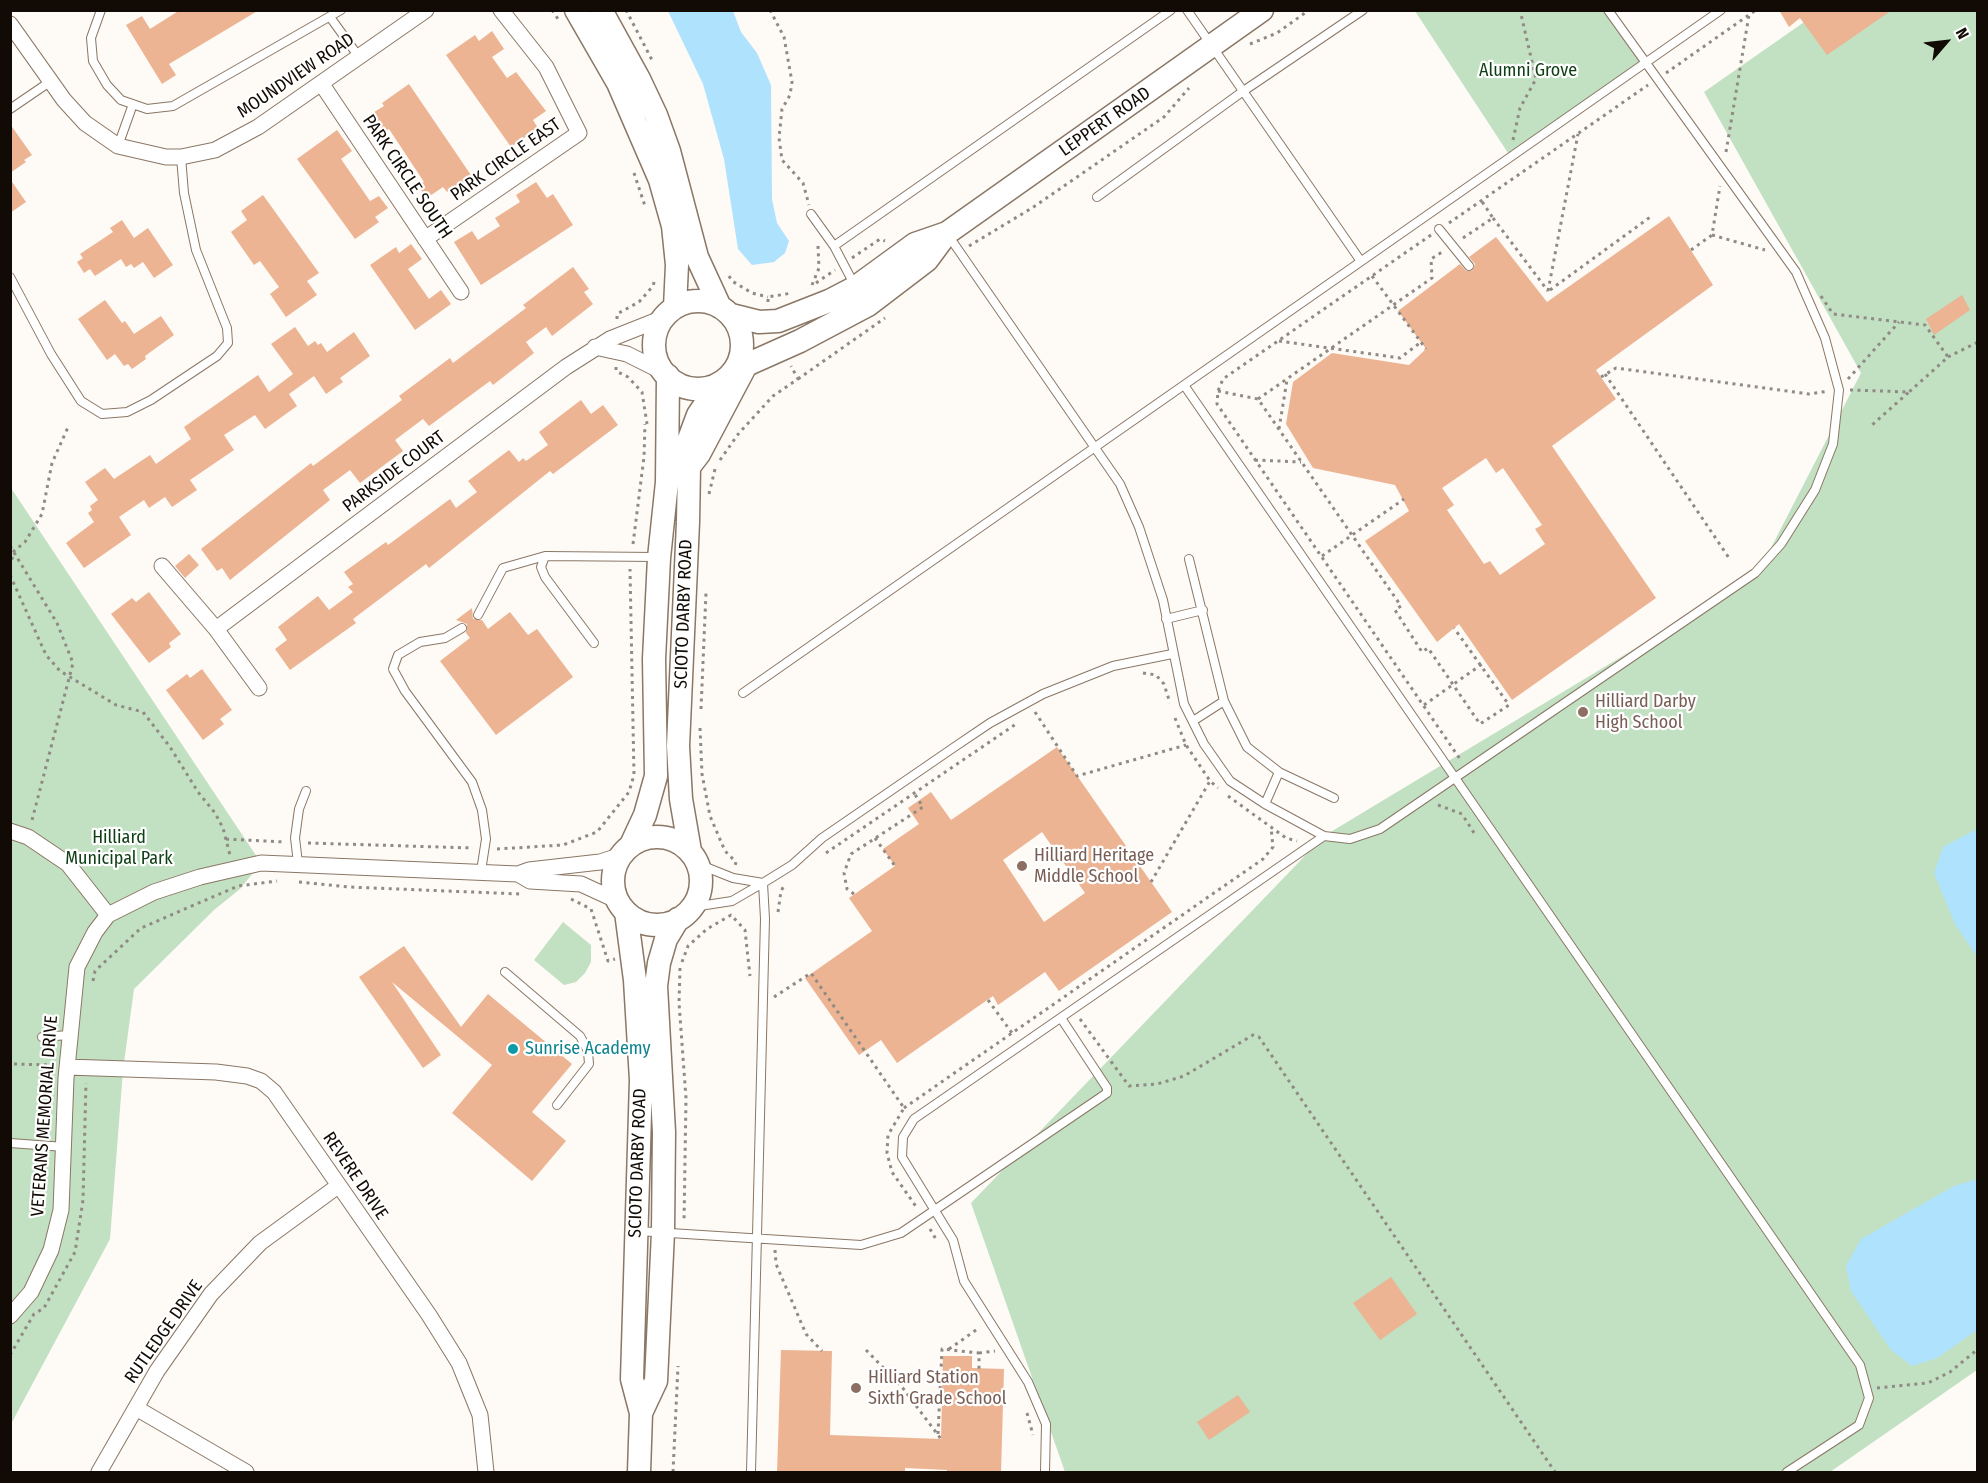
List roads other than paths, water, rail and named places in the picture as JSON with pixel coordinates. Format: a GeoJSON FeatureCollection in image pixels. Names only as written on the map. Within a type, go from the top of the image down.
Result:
{"type":"FeatureCollection","features":[{"type":"Feature","properties":{"kind":"main road"},"geometry":{"type":"LineString","coordinates":[[601,10],[634,69],[656,115],[669,151],[697,257],[725,311],[742,335],[742,350],[733,373],[699,454],[689,467]]}},
{"type":"Feature","properties":{"kind":"main road","name":"LEPPERT ROAD"},"geometry":{"type":"LineString","coordinates":[[725,311],[766,321],[804,312],[856,287],[915,244],[947,233],[1262,10]]}},
{"type":"Feature","properties":{"kind":"main road"},"geometry":{"type":"LineString","coordinates":[[567,15],[618,83],[660,180],[673,226],[677,265],[669,312]]}},
{"type":"Feature","properties":{"kind":"main road","name":"LEPPERT ROAD"},"geometry":{"type":"LineString","coordinates":[[733,373],[868,305],[927,260],[947,233]]}},
{"type":"Feature","properties":{"kind":"main road"},"geometry":{"type":"LineString","coordinates":[[725,311],[702,300],[688,302],[669,312],[657,328],[654,343],[656,358],[666,374],[688,388],[704,389],[733,373]]}},
{"type":"Feature","properties":{"kind":"main road","name":"SCIOTO DARBY ROAD"},"geometry":{"type":"LineString","coordinates":[[694,858],[681,799],[678,746],[689,467],[686,447],[698,416],[733,373]]}},
{"type":"Feature","properties":{"kind":"main road","name":"SCIOTO DARBY ROAD"},"geometry":{"type":"LineString","coordinates":[[626,850],[645,814],[656,776],[654,659],[659,558],[667,482],[666,374]]}},
{"type":"Feature","properties":{"kind":"main road"},"geometry":{"type":"LineString","coordinates":[[652,837],[666,837],[679,842],[694,858],[700,886],[686,913],[668,924],[653,925],[639,921],[622,907],[614,888],[614,873],[626,850],[652,837]]}},
{"type":"Feature","properties":{"kind":"main road","name":"SCIOTO DARBY ROAD"},"geometry":{"type":"LineString","coordinates":[[622,907],[635,980],[641,1080],[632,1379],[641,1413],[639,1473]]}},
{"type":"Feature","properties":{"kind":"main road","name":"SCIOTO DARBY ROAD"},"geometry":{"type":"LineString","coordinates":[[641,1413],[656,1381],[673,1233],[664,1132],[656,986],[659,963],[666,939],[686,913]]}},
{"type":"Feature","properties":{"kind":"street","name":"MOUNDVIEW ROAD"},"geometry":{"type":"LineString","coordinates":[[10,24],[51,81],[86,123],[118,146],[166,157],[181,157],[215,150],[258,127],[426,10]]}},
{"type":"Feature","properties":{"kind":"street","name":"PARK CIRCLE EAST"},"geometry":{"type":"LineString","coordinates":[[425,239],[579,133],[546,67],[501,10]]}},
{"type":"Feature","properties":{"kind":"street","name":"PARK CIRCLE SOUTH"},"geometry":{"type":"LineString","coordinates":[[321,83],[461,292]]}},
{"type":"Feature","properties":{"kind":"street","name":"PARKSIDE COURT"},"geometry":{"type":"LineString","coordinates":[[216,629],[595,347],[669,312]]}},
{"type":"Feature","properties":{"kind":"street"},"geometry":{"type":"LineString","coordinates":[[595,347],[627,354],[666,374]]}},
{"type":"Feature","properties":{"kind":"street"},"geometry":{"type":"LineString","coordinates":[[162,566],[216,629],[259,688]]}},
{"type":"Feature","properties":{"kind":"street"},"geometry":{"type":"LineString","coordinates":[[10,831],[28,837],[68,864],[108,915]]}},
{"type":"Feature","properties":{"kind":"street","name":"VETERANS MEMORIAL DRIVE"},"geometry":{"type":"LineString","coordinates":[[10,1316],[31,1292],[51,1250],[61,1210],[69,1035],[77,967],[95,932],[108,915],[154,892],[200,877],[261,863],[518,874],[530,870],[600,862],[626,850]]}},
{"type":"Feature","properties":{"kind":"street","name":"VETERANS MEMORIAL DRIVE"},"geometry":{"type":"LineString","coordinates":[[518,874],[530,881],[581,884],[622,907]]}},
{"type":"Feature","properties":{"kind":"street","name":"REVERE DRIVE"},"geometry":{"type":"LineString","coordinates":[[67,1067],[216,1072],[263,1077],[429,1315],[459,1363],[480,1415],[486,1473]]}},
{"type":"Feature","properties":{"kind":"street","name":"RUTLEDGE DRIVE"},"geometry":{"type":"LineString","coordinates":[[99,1473],[157,1371],[211,1294],[260,1243],[338,1186]]}},
{"type":"Feature","properties":{"kind":"street"},"geometry":{"type":"LineString","coordinates":[[136,1408],[246,1473]]}},
{"type":"Feature","properties":{"kind":"lane"},"geometry":{"type":"LineString","coordinates":[[101,10],[91,38],[93,62],[107,85],[121,100],[147,109],[173,106],[341,10]]}},
{"type":"Feature","properties":{"kind":"lane"},"geometry":{"type":"LineString","coordinates":[[834,246],[1171,10]]}},
{"type":"Feature","properties":{"kind":"lane"},"geometry":{"type":"LineString","coordinates":[[1187,10],[1210,47],[1360,260]]}},
{"type":"Feature","properties":{"kind":"lane"},"geometry":{"type":"LineString","coordinates":[[1096,197],[1242,92],[1363,10]]}},
{"type":"Feature","properties":{"kind":"lane"},"geometry":{"type":"LineString","coordinates":[[947,233],[1120,484],[1139,527],[1163,600],[1172,654],[1184,704],[1204,744],[1230,781],[1265,804],[1324,836],[1350,839],[1380,829],[1755,573],[1781,544],[1815,490],[1833,444],[1839,390],[1825,338],[1796,272],[1722,172],[1608,10]]}},
{"type":"Feature","properties":{"kind":"lane"},"geometry":{"type":"LineString","coordinates":[[743,693],[1720,10]]}},
{"type":"Feature","properties":{"kind":"lane"},"geometry":{"type":"LineString","coordinates":[[330,17],[359,57]]}},
{"type":"Feature","properties":{"kind":"lane"},"geometry":{"type":"LineString","coordinates":[[10,109],[51,81]]}},
{"type":"Feature","properties":{"kind":"lane"},"geometry":{"type":"LineString","coordinates":[[118,146],[133,104]]}},
{"type":"Feature","properties":{"kind":"lane"},"geometry":{"type":"LineString","coordinates":[[10,277],[18,287],[51,354],[81,400],[102,414],[127,412],[152,400],[217,356],[228,344],[226,328],[196,250],[184,193],[181,157]]}},
{"type":"Feature","properties":{"kind":"lane"},"geometry":{"type":"LineString","coordinates":[[811,214],[834,246],[856,287]]}},
{"type":"Feature","properties":{"kind":"lane"},"geometry":{"type":"LineString","coordinates":[[1439,230],[1469,266]]}},
{"type":"Feature","properties":{"kind":"lane"},"geometry":{"type":"LineString","coordinates":[[1184,385],[1860,1365],[1869,1398],[1858,1425],[1787,1473]]}},
{"type":"Feature","properties":{"kind":"lane"},"geometry":{"type":"LineString","coordinates":[[545,556],[542,567],[545,577],[594,643]]}},
{"type":"Feature","properties":{"kind":"lane"},"geometry":{"type":"LineString","coordinates":[[478,615],[503,568],[545,556],[659,558]]}},
{"type":"Feature","properties":{"kind":"lane"},"geometry":{"type":"LineString","coordinates":[[1189,559],[1224,701],[1247,747],[1279,772],[1334,798]]}},
{"type":"Feature","properties":{"kind":"lane"},"geometry":{"type":"LineString","coordinates":[[1166,619],[1203,610]]}},
{"type":"Feature","properties":{"kind":"lane"},"geometry":{"type":"LineString","coordinates":[[462,628],[445,638],[420,642],[398,655],[393,669],[405,691],[472,782],[482,810],[485,849],[481,871]]}},
{"type":"Feature","properties":{"kind":"lane"},"geometry":{"type":"LineString","coordinates":[[686,913],[732,901],[763,883],[792,864],[822,838],[953,748],[1028,701],[1113,666],[1172,654]]}},
{"type":"Feature","properties":{"kind":"lane"},"geometry":{"type":"LineString","coordinates":[[1192,721],[1224,701]]}},
{"type":"Feature","properties":{"kind":"lane"},"geometry":{"type":"LineString","coordinates":[[1265,804],[1279,772]]}},
{"type":"Feature","properties":{"kind":"lane"},"geometry":{"type":"LineString","coordinates":[[298,863],[296,843],[299,809],[306,791]]}},
{"type":"Feature","properties":{"kind":"lane"},"geometry":{"type":"LineString","coordinates":[[1045,1473],[1046,1424],[1028,1382],[964,1281],[953,1240],[902,1157],[903,1137],[914,1119],[1324,836]]}},
{"type":"Feature","properties":{"kind":"lane"},"geometry":{"type":"LineString","coordinates":[[694,858],[733,878],[763,883]]}},
{"type":"Feature","properties":{"kind":"lane"},"geometry":{"type":"LineString","coordinates":[[752,1473],[755,1239],[763,997],[763,883]]}},
{"type":"Feature","properties":{"kind":"lane"},"geometry":{"type":"LineString","coordinates":[[505,972],[580,1036],[588,1051],[589,1064],[557,1105]]}},
{"type":"Feature","properties":{"kind":"lane"},"geometry":{"type":"LineString","coordinates":[[636,1231],[861,1245],[901,1233],[1107,1093],[1107,1088],[1061,1018]]}},
{"type":"Feature","properties":{"kind":"lane"},"geometry":{"type":"LineString","coordinates":[[42,1037],[69,1035]]}},
{"type":"Feature","properties":{"kind":"lane"},"geometry":{"type":"LineString","coordinates":[[10,1143],[65,1147]]}},
{"type":"Feature","properties":{"kind":"water"},"geometry":{"type":"Polygon","coordinates":[[[668,11],[733,11],[741,32],[757,53],[771,85],[772,199],[777,223],[789,241],[785,253],[774,262],[752,265],[738,249],[724,159],[703,84],[668,11]]]}},
{"type":"Feature","properties":{"kind":"water"},"geometry":{"type":"Polygon","coordinates":[[[1977,829],[1977,957],[1955,924],[1934,873],[1943,847],[1977,829]]]}},
{"type":"Feature","properties":{"kind":"water"},"geometry":{"type":"Polygon","coordinates":[[[1977,1179],[1977,1330],[1937,1358],[1912,1366],[1891,1350],[1851,1291],[1846,1266],[1861,1239],[1954,1186],[1977,1179]]]}},
{"type":"Feature","properties":{"kind":"place","name":"Hilliard Darby High School"},"geometry":{"type":"Point","coordinates":[1583,712]}},
{"type":"Feature","properties":{"kind":"place","name":"Hilliard Heritage Middle School"},"geometry":{"type":"Point","coordinates":[1022,866]}},
{"type":"Feature","properties":{"kind":"place","name":"Sunrise Academy"},"geometry":{"type":"Point","coordinates":[513,1049]}},
{"type":"Feature","properties":{"kind":"place","name":"Hilliard Station Sixth Grade School"},"geometry":{"type":"Point","coordinates":[856,1388]}},
{"type":"Feature","properties":{"kind":"park label","name":"Alumni Grove"},"geometry":{"type":"Point","coordinates":[1528,71]}},
{"type":"Feature","properties":{"kind":"park label","name":"Hilliard Municipal Park"},"geometry":{"type":"Point","coordinates":[119,848]}}]}
